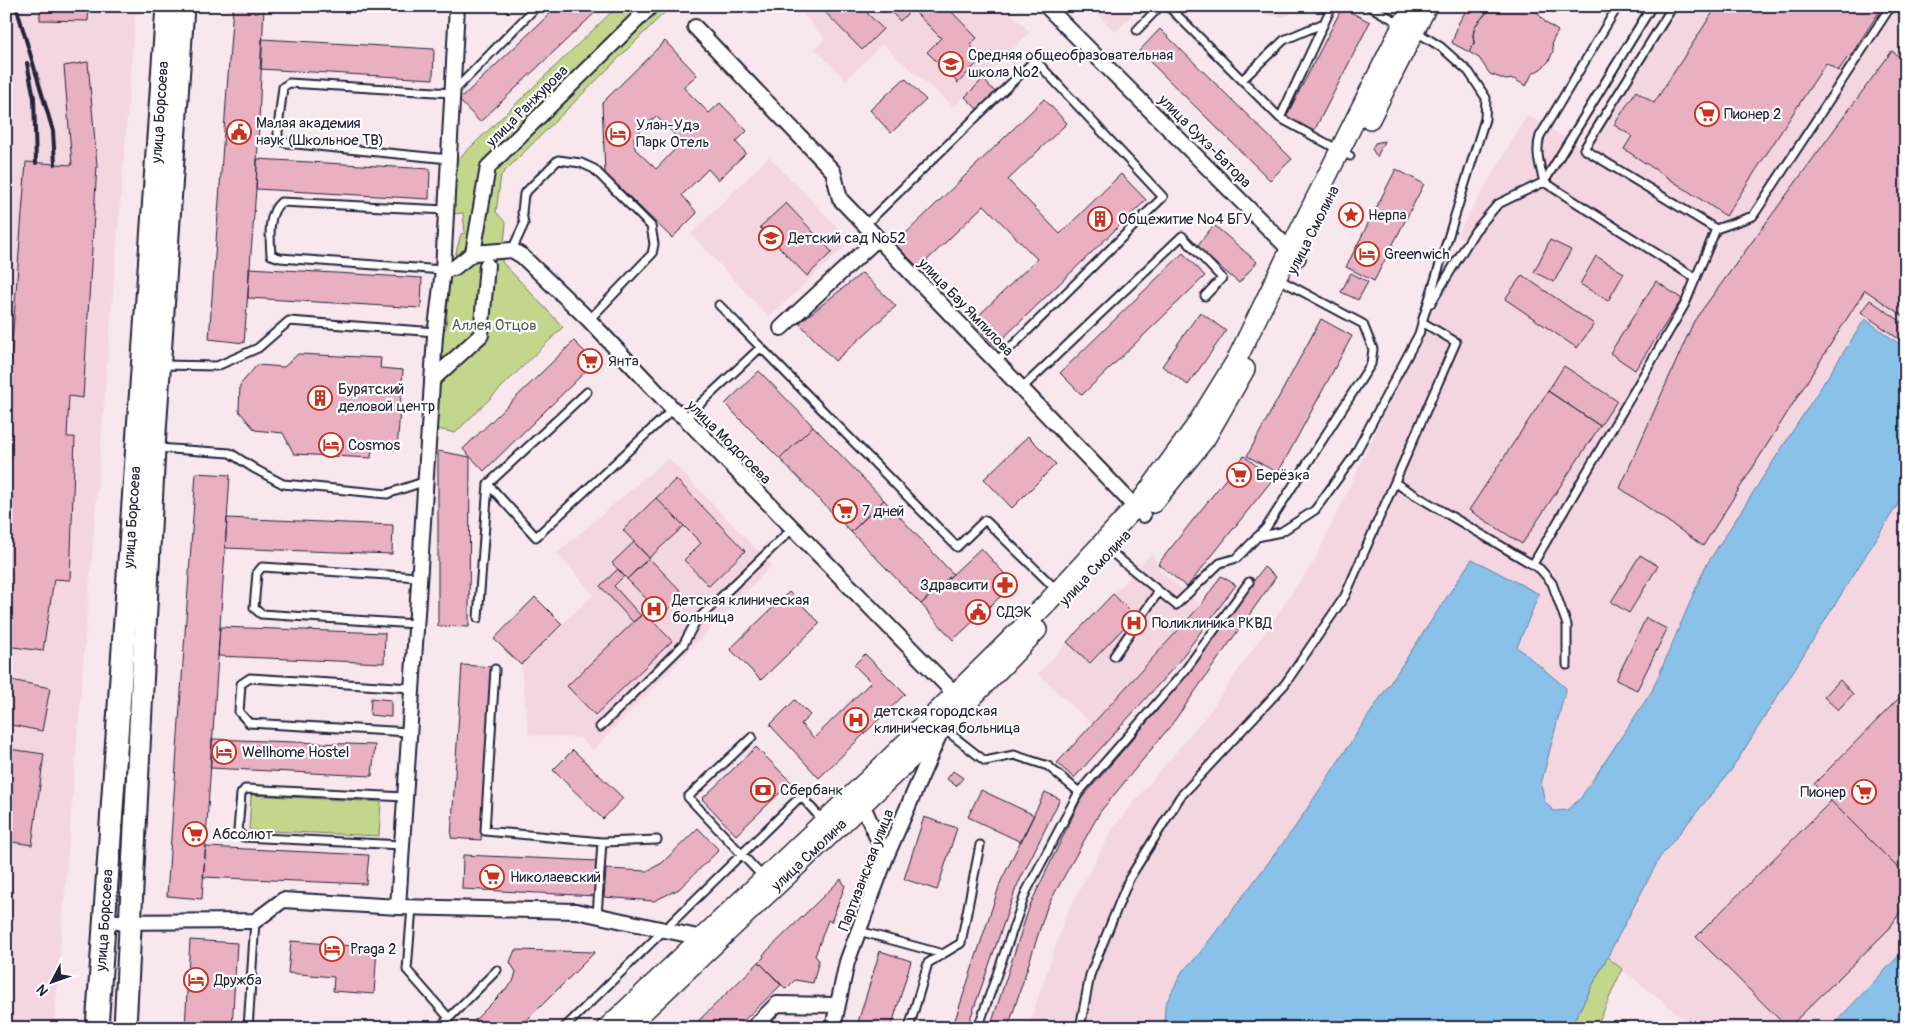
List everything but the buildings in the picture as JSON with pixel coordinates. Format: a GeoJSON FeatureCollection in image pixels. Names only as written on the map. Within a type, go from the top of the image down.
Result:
{"type":"FeatureCollection","features":[{"type":"Feature","properties":{"kind":"main road","name":"улица Борсоева"},"geometry":{"type":"LineString","coordinates":[[98,1028],[103,922],[167,6]]}},
{"type":"Feature","properties":{"kind":"main road","name":"улица Борсоева"},"geometry":{"type":"LineString","coordinates":[[125,1028],[132,922],[154,448],[183,6]]}},
{"type":"Feature","properties":{"kind":"main road"},"geometry":{"type":"LineString","coordinates":[[1409,28],[1412,6]]}},
{"type":"Feature","properties":{"kind":"main road","name":"улица Смолина"},"geometry":{"type":"LineString","coordinates":[[626,1028],[709,940],[828,827],[862,804],[943,728],[960,699],[1062,595],[1111,552],[1140,511],[1205,439],[1254,353],[1286,283],[1294,254],[1409,28],[1427,6]]}},
{"type":"Feature","properties":{"kind":"main road"},"geometry":{"type":"LineString","coordinates":[[1062,595],[1140,511],[1236,361],[1294,254]]}},
{"type":"Feature","properties":{"kind":"main road"},"geometry":{"type":"LineString","coordinates":[[828,827],[960,699]]}},
{"type":"Feature","properties":{"kind":"main road"},"geometry":{"type":"LineString","coordinates":[[607,1028],[709,940]]}},
{"type":"Feature","properties":{"kind":"street"},"geometry":{"type":"LineString","coordinates":[[405,907],[402,845],[432,380],[436,332],[448,269],[446,210],[457,6]]}},
{"type":"Feature","properties":{"kind":"street","name":"улица Ранжурова"},"geometry":{"type":"LineString","coordinates":[[474,253],[488,167],[651,6]]}},
{"type":"Feature","properties":{"kind":"street","name":"улица Сухэ-Батора"},"geometry":{"type":"LineString","coordinates":[[1046,6],[1294,254]]}},
{"type":"Feature","properties":{"kind":"street","name":"улица Бау Ямпилова"},"geometry":{"type":"LineString","coordinates":[[695,27],[833,171],[840,199],[1140,511]]}},
{"type":"Feature","properties":{"kind":"street"},"geometry":{"type":"LineString","coordinates":[[781,328],[878,238]]}},
{"type":"Feature","properties":{"kind":"street"},"geometry":{"type":"LineString","coordinates":[[448,269],[474,253],[512,250]]}},
{"type":"Feature","properties":{"kind":"street","name":"улица Модогоева"},"geometry":{"type":"LineString","coordinates":[[512,250],[522,256],[589,320],[673,409],[685,418],[960,699]]}},
{"type":"Feature","properties":{"kind":"street"},"geometry":{"type":"LineString","coordinates":[[432,380],[481,335],[487,265]]}},
{"type":"Feature","properties":{"kind":"street","name":"Партизанская улица"},"geometry":{"type":"LineString","coordinates":[[833,1028],[848,962],[886,857],[943,728]]}},
{"type":"Feature","properties":{"kind":"street"},"geometry":{"type":"LineString","coordinates":[[862,804],[886,857]]}},
{"type":"Feature","properties":{"kind":"street"},"geometry":{"type":"LineString","coordinates":[[103,922],[255,921],[283,900],[405,907],[576,911],[709,940]]}},
{"type":"Feature","properties":{"kind":"street"},"geometry":{"type":"LineString","coordinates":[[753,1028],[777,1004],[838,1005]]}},
{"type":"Feature","properties":{"kind":"lane"},"geometry":{"type":"LineString","coordinates":[[449,159],[286,143],[278,140],[283,87],[289,83],[452,93],[537,6]]}},
{"type":"Feature","properties":{"kind":"lane"},"geometry":{"type":"LineString","coordinates":[[1137,30],[1160,6]]}},
{"type":"Feature","properties":{"kind":"lane"},"geometry":{"type":"LineString","coordinates":[[1168,6],[1280,118],[1345,154]]}},
{"type":"Feature","properties":{"kind":"lane"},"geometry":{"type":"LineString","coordinates":[[1280,118],[1332,6]]}},
{"type":"Feature","properties":{"kind":"lane"},"geometry":{"type":"LineString","coordinates":[[1257,537],[1281,532],[1315,510],[1354,456],[1418,334],[1486,119],[1486,98],[1469,72],[1441,47],[1369,6]]}},
{"type":"Feature","properties":{"kind":"lane"},"geometry":{"type":"LineString","coordinates":[[1618,6],[1540,136],[1537,154],[1544,182],[1695,278]]}},
{"type":"Feature","properties":{"kind":"lane"},"geometry":{"type":"LineString","coordinates":[[1422,322],[1436,293],[1475,230],[1498,204],[1544,182],[1652,6]]}},
{"type":"Feature","properties":{"kind":"lane"},"geometry":{"type":"LineString","coordinates":[[1673,6],[1584,149],[1716,229]]}},
{"type":"Feature","properties":{"kind":"lane"},"geometry":{"type":"LineString","coordinates":[[1533,564],[1685,304],[1716,229],[1753,216],[1891,6]]}},
{"type":"Feature","properties":{"kind":"lane"},"geometry":{"type":"LineString","coordinates":[[1242,80],[1284,40],[1324,24]]}},
{"type":"Feature","properties":{"kind":"lane"},"geometry":{"type":"LineString","coordinates":[[865,225],[1035,60],[1164,197],[996,362]]}},
{"type":"Feature","properties":{"kind":"lane"},"geometry":{"type":"LineString","coordinates":[[512,250],[524,224],[522,212],[524,194],[558,160],[581,163],[594,169],[651,226],[654,244],[652,254],[589,320]]}},
{"type":"Feature","properties":{"kind":"lane"},"geometry":{"type":"LineString","coordinates":[[446,210],[281,202],[275,207],[272,215],[271,256],[448,269]]}},
{"type":"Feature","properties":{"kind":"lane"},"geometry":{"type":"LineString","coordinates":[[1021,389],[1182,236],[1222,278],[1205,296]]}},
{"type":"Feature","properties":{"kind":"lane"},"geometry":{"type":"LineString","coordinates":[[1111,552],[1176,605],[1220,563],[1237,558],[1266,528],[1371,364],[1373,349],[1363,324],[1286,283]]}},
{"type":"Feature","properties":{"kind":"lane"},"geometry":{"type":"LineString","coordinates":[[719,305],[957,547],[985,520],[1062,595]]}},
{"type":"Feature","properties":{"kind":"lane"},"geometry":{"type":"LineString","coordinates":[[159,365],[217,366],[258,348],[289,321],[436,332]]}},
{"type":"Feature","properties":{"kind":"lane"},"geometry":{"type":"LineString","coordinates":[[1080,1028],[1090,974],[1129,878],[1180,797],[1285,684],[1345,596],[1456,342],[1422,322]]}},
{"type":"Feature","properties":{"kind":"lane"},"geometry":{"type":"LineString","coordinates":[[685,418],[760,348]]}},
{"type":"Feature","properties":{"kind":"lane"},"geometry":{"type":"LineString","coordinates":[[478,618],[488,484],[587,392]]}},
{"type":"Feature","properties":{"kind":"lane"},"geometry":{"type":"LineString","coordinates":[[488,484],[536,537],[673,409]]}},
{"type":"Feature","properties":{"kind":"lane"},"geometry":{"type":"LineString","coordinates":[[154,448],[230,453],[255,470],[283,484],[388,494],[426,481]]}},
{"type":"Feature","properties":{"kind":"lane"},"geometry":{"type":"LineString","coordinates":[[1395,482],[1540,569],[1552,583],[1567,625],[1567,665]]}},
{"type":"Feature","properties":{"kind":"lane"},"geometry":{"type":"LineString","coordinates":[[600,727],[683,645],[696,621],[793,528]]}},
{"type":"Feature","properties":{"kind":"lane"},"geometry":{"type":"LineString","coordinates":[[416,624],[261,614],[254,608],[257,573],[262,567],[419,577]]}},
{"type":"Feature","properties":{"kind":"lane"},"geometry":{"type":"LineString","coordinates":[[978,1028],[1026,892],[1079,792],[1184,672],[1249,582]]}},
{"type":"Feature","properties":{"kind":"lane"},"geometry":{"type":"LineString","coordinates":[[1114,656],[1159,591]]}},
{"type":"Feature","properties":{"kind":"lane"},"geometry":{"type":"LineString","coordinates":[[495,669],[484,831],[602,842],[657,840]]}},
{"type":"Feature","properties":{"kind":"lane"},"geometry":{"type":"LineString","coordinates":[[409,732],[249,723],[239,712],[240,694],[241,684],[250,678],[412,688]]}},
{"type":"Feature","properties":{"kind":"lane"},"geometry":{"type":"LineString","coordinates":[[943,728],[985,761],[1014,755],[1031,760],[1048,766],[1079,792]]}},
{"type":"Feature","properties":{"kind":"lane"},"geometry":{"type":"LineString","coordinates":[[752,737],[688,797],[769,883]]}},
{"type":"Feature","properties":{"kind":"lane"},"geometry":{"type":"LineString","coordinates":[[402,845],[243,837],[238,831],[240,794],[245,789],[405,797]]}},
{"type":"Feature","properties":{"kind":"lane"},"geometry":{"type":"LineString","coordinates":[[564,1028],[801,796],[828,827]]}},
{"type":"Feature","properties":{"kind":"lane"},"geometry":{"type":"LineString","coordinates":[[597,916],[602,842]]}},
{"type":"Feature","properties":{"kind":"lane"},"geometry":{"type":"LineString","coordinates":[[910,1028],[928,963],[961,943],[980,845]]}},
{"type":"Feature","properties":{"kind":"lane"},"geometry":{"type":"LineString","coordinates":[[405,907],[407,970],[449,1018]]}},
{"type":"Feature","properties":{"kind":"lane"},"geometry":{"type":"LineString","coordinates":[[248,1028],[255,921]]}},
{"type":"Feature","properties":{"kind":"lane"},"geometry":{"type":"LineString","coordinates":[[859,931],[943,954]]}},
{"type":"Feature","properties":{"kind":"lane"},"geometry":{"type":"LineString","coordinates":[[439,1028],[497,970]]}},
{"type":"Feature","properties":{"kind":"shaded area"},"geometry":{"type":"Polygon","coordinates":[[[6,6],[136,6],[54,1028],[6,1028],[6,6]]]}},
{"type":"Feature","properties":{"kind":"shaded area","name":"Средняя общеобразовательная школа №2"},"geometry":{"type":"Polygon","coordinates":[[[796,6],[1003,6],[1030,32],[954,107],[882,44],[846,80],[815,49],[825,39],[796,6]]]}},
{"type":"Feature","properties":{"kind":"shaded area"},"geometry":{"type":"Polygon","coordinates":[[[1089,6],[1141,6],[1115,32],[1089,6]]]}},
{"type":"Feature","properties":{"kind":"shaded area"},"geometry":{"type":"Polygon","coordinates":[[[1213,6],[1309,6],[1282,17],[1213,6]]]}},
{"type":"Feature","properties":{"kind":"shaded area"},"geometry":{"type":"Polygon","coordinates":[[[1673,6],[1906,6],[1906,349],[1866,319],[1705,567],[1652,691],[1580,799],[1567,810],[1554,811],[1545,802],[1541,784],[1566,688],[1293,830],[1196,958],[1183,970],[1165,1005],[1164,1028],[1028,1028],[1066,915],[1115,825],[1210,711],[1315,560],[1466,240],[1457,235],[1527,115],[1584,149],[1673,6]]]}},
{"type":"Feature","properties":{"kind":"shaded area","name":"Детский сад №52"},"geometry":{"type":"Polygon","coordinates":[[[769,157],[851,241],[769,317],[691,234],[769,157]]]}},
{"type":"Feature","properties":{"kind":"shaded area","name":"Детская клиническая больница"},"geometry":{"type":"Polygon","coordinates":[[[668,458],[772,565],[593,750],[580,738],[529,735],[521,665],[594,595],[557,553],[668,458]]]}},
{"type":"Feature","properties":{"kind":"shaded area"},"geometry":{"type":"Polygon","coordinates":[[[1906,492],[1906,917],[1897,926],[1906,934],[1906,948],[1830,1028],[1695,1028],[1607,957],[1660,857],[1732,769],[1906,492]]]}},
{"type":"Feature","properties":{"kind":"shaded area","name":"Поликлиника РКВД"},"geometry":{"type":"Polygon","coordinates":[[[1152,553],[1160,571],[1201,605],[1092,724],[1038,674],[1152,553]]]}},
{"type":"Feature","properties":{"kind":"green space","name":"Аллея Отцов"},"geometry":{"type":"Polygon","coordinates":[[[618,6],[671,6],[501,175],[496,212],[506,223],[502,262],[563,327],[455,433],[429,427],[435,336],[446,328],[450,275],[461,234],[465,233],[463,213],[453,214],[450,167],[618,6]]]}},
{"type":"Feature","properties":{"kind":"green space"},"geometry":{"type":"Polygon","coordinates":[[[251,795],[381,802],[379,836],[249,830],[251,795]]]}},
{"type":"Feature","properties":{"kind":"green space"},"geometry":{"type":"Polygon","coordinates":[[[1607,957],[1622,969],[1596,1028],[1570,1028],[1607,957]]]}},
{"type":"Feature","properties":{"kind":"water"},"geometry":{"type":"Polygon","coordinates":[[[1865,319],[1906,349],[1906,491],[1732,769],[1660,857],[1570,1028],[1164,1028],[1165,1005],[1183,970],[1196,958],[1293,830],[1472,559],[1539,594],[1517,647],[1566,688],[1541,784],[1545,802],[1554,811],[1567,810],[1580,799],[1652,691],[1705,567],[1865,319]]]}},
{"type":"Feature","properties":{"kind":"water"},"geometry":{"type":"Polygon","coordinates":[[[1906,948],[1906,1028],[1830,1028],[1906,948]]]}},
{"type":"Feature","properties":{"kind":"railway"},"geometry":{"type":"LineString","coordinates":[[16,6],[53,131],[55,164]]}},
{"type":"Feature","properties":{"kind":"railway"},"geometry":{"type":"LineString","coordinates":[[27,63],[34,98],[36,163]]}},
{"type":"Feature","properties":{"kind":"railway"},"geometry":{"type":"LineString","coordinates":[[6,94],[8,206],[6,246]]}},
{"type":"Feature","properties":{"kind":"place","name":"Средняя общеобразовательная школа №2"},"geometry":{"type":"Point","coordinates":[951,64]}},
{"type":"Feature","properties":{"kind":"place","name":"Пионер 2"},"geometry":{"type":"Point","coordinates":[1707,114]}},
{"type":"Feature","properties":{"kind":"place","name":"Малая академия наук (Школьное ТВ)"},"geometry":{"type":"Point","coordinates":[239,132]}},
{"type":"Feature","properties":{"kind":"place","name":"Улан-Удэ Парк Отель"},"geometry":{"type":"Point","coordinates":[618,134]}},
{"type":"Feature","properties":{"kind":"place","name":"Нерпа"},"geometry":{"type":"Point","coordinates":[1351,215]}},
{"type":"Feature","properties":{"kind":"place","name":"Общежитие №4 БГУ"},"geometry":{"type":"Point","coordinates":[1100,219]}},
{"type":"Feature","properties":{"kind":"place","name":"Детский сад №52"},"geometry":{"type":"Point","coordinates":[771,238]}},
{"type":"Feature","properties":{"kind":"place","name":"Greenwich"},"geometry":{"type":"Point","coordinates":[1367,254]}},
{"type":"Feature","properties":{"kind":"place","name":"Янта"},"geometry":{"type":"Point","coordinates":[590,361]}},
{"type":"Feature","properties":{"kind":"place","name":"Бурятский деловой центр"},"geometry":{"type":"Point","coordinates":[320,398]}},
{"type":"Feature","properties":{"kind":"place","name":"Cosmos"},"geometry":{"type":"Point","coordinates":[331,445]}},
{"type":"Feature","properties":{"kind":"place","name":"Берёзка"},"geometry":{"type":"Point","coordinates":[1239,475]}},
{"type":"Feature","properties":{"kind":"place","name":"7 дней"},"geometry":{"type":"Point","coordinates":[845,511]}},
{"type":"Feature","properties":{"kind":"place","name":"Здравсити"},"geometry":{"type":"Point","coordinates":[1005,585]}},
{"type":"Feature","properties":{"kind":"place","name":"Детская клиническая больница"},"geometry":{"type":"Point","coordinates":[654,609]}},
{"type":"Feature","properties":{"kind":"place","name":"СДЭК"},"geometry":{"type":"Point","coordinates":[978,612]}},
{"type":"Feature","properties":{"kind":"place","name":"Поликлиника РКВД"},"geometry":{"type":"Point","coordinates":[1134,623]}},
{"type":"Feature","properties":{"kind":"place","name":"детская городская клиническая больница"},"geometry":{"type":"Point","coordinates":[856,720]}},
{"type":"Feature","properties":{"kind":"place","name":"Wellhome Hostel"},"geometry":{"type":"Point","coordinates":[224,752]}},
{"type":"Feature","properties":{"kind":"place","name":"Сбербанк"},"geometry":{"type":"Point","coordinates":[763,790]}},
{"type":"Feature","properties":{"kind":"place","name":"Пионер"},"geometry":{"type":"Point","coordinates":[1864,792]}},
{"type":"Feature","properties":{"kind":"place","name":"Абсолют"},"geometry":{"type":"Point","coordinates":[195,834]}},
{"type":"Feature","properties":{"kind":"place","name":"Николаевский"},"geometry":{"type":"Point","coordinates":[492,877]}},
{"type":"Feature","properties":{"kind":"place","name":"Praga 2"},"geometry":{"type":"Point","coordinates":[332,949]}},
{"type":"Feature","properties":{"kind":"place","name":"Дружба"},"geometry":{"type":"Point","coordinates":[196,980]}}]}
